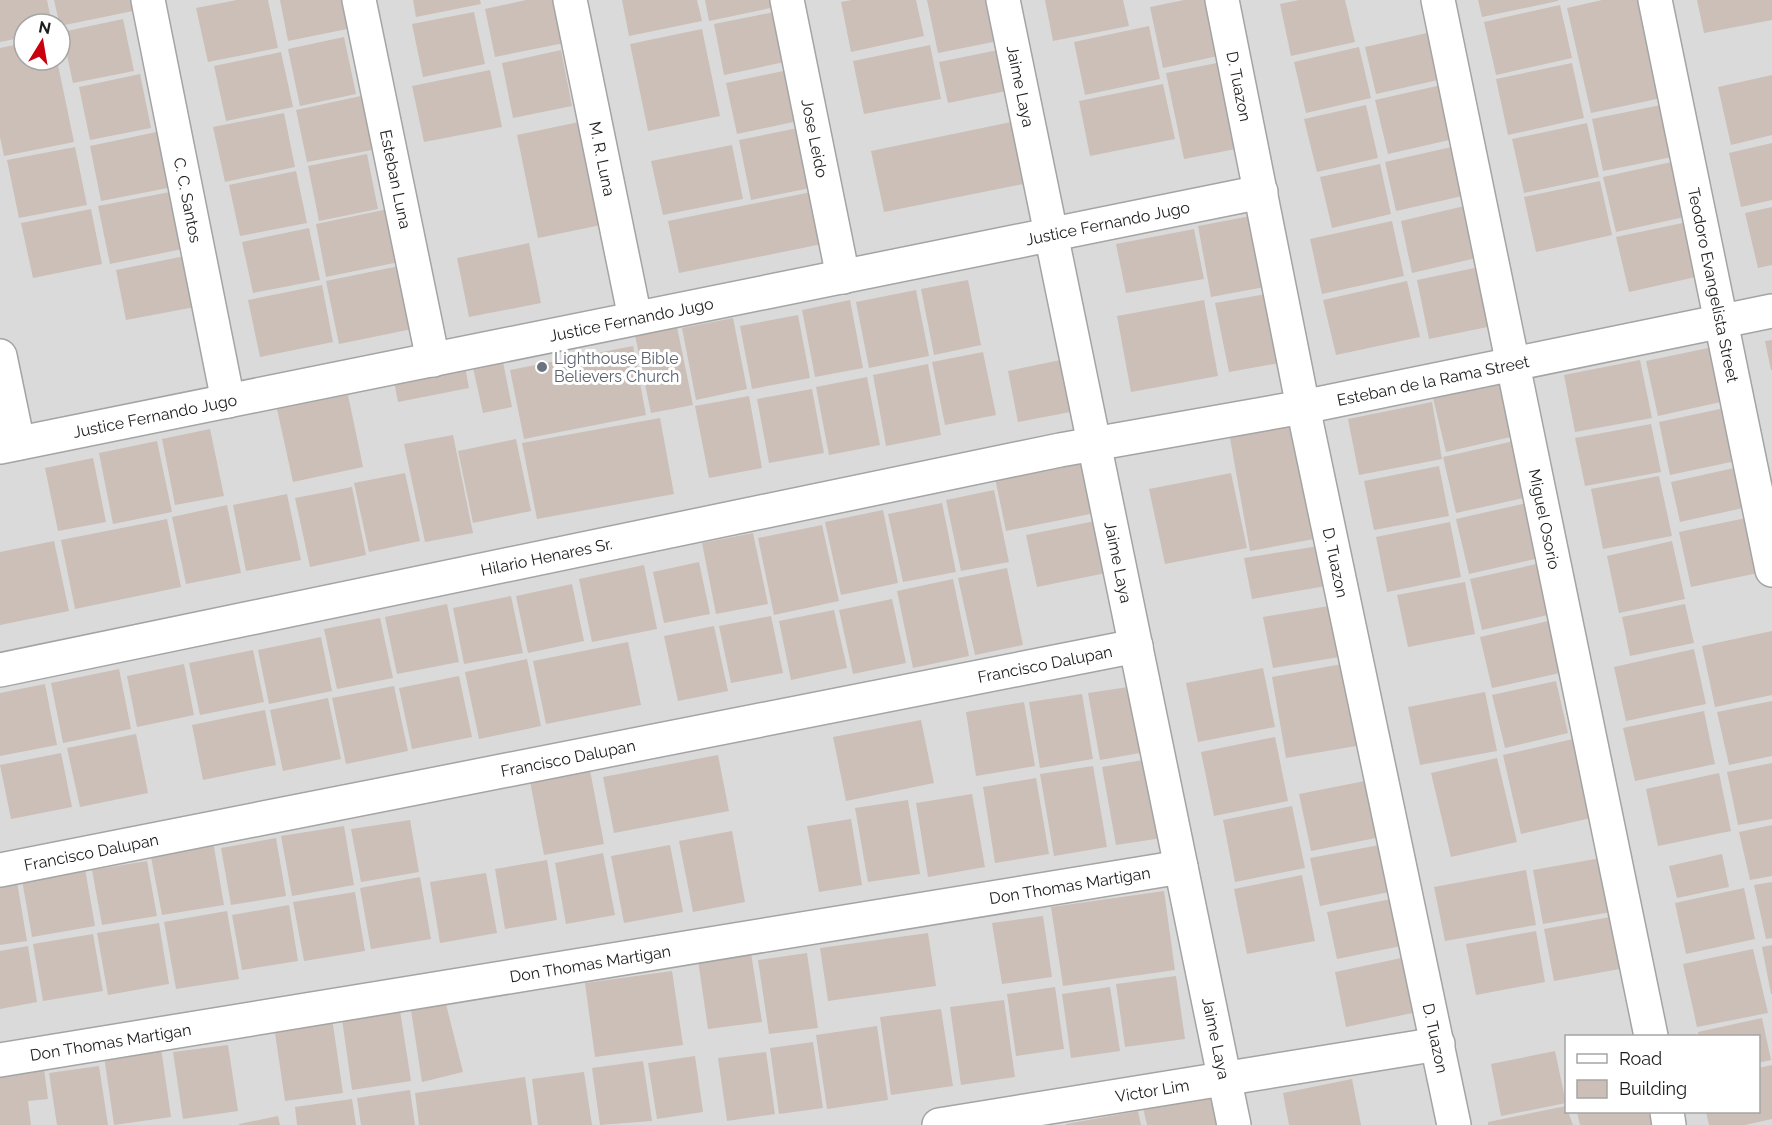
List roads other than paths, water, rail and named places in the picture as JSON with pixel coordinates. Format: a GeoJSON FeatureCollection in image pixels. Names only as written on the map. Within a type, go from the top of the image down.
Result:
{"type":"FeatureCollection","features":[{"type":"Feature","properties":{"kind":"street","name":"C. C. Santos"},"geometry":{"type":"LineString","coordinates":[[148,0],[228,401]]}},
{"type":"Feature","properties":{"kind":"street","name":"Esteban Luna"},"geometry":{"type":"LineString","coordinates":[[359,0],[433,360]]}},
{"type":"Feature","properties":{"kind":"street","name":"M. R. Luna"},"geometry":{"type":"LineString","coordinates":[[570,0],[635,318]]}},
{"type":"Feature","properties":{"kind":"street","name":"Jose Leido"},"geometry":{"type":"LineString","coordinates":[[787,0],[843,277]]}},
{"type":"Feature","properties":{"kind":"street","name":"Jaime Laya"},"geometry":{"type":"LineString","coordinates":[[1003,0],[1234,1125]]}},
{"type":"Feature","properties":{"kind":"street","name":"D. Tuazon"},"geometry":{"type":"LineString","coordinates":[[1222,0],[1303,407],[1454,1125]]}},
{"type":"Feature","properties":{"kind":"street","name":"Miguel Osorio"},"geometry":{"type":"LineString","coordinates":[[1438,0],[1651,1035]]}},
{"type":"Feature","properties":{"kind":"street","name":"Teodoro Evangelista Street"},"geometry":{"type":"LineString","coordinates":[[1655,0],[1772,570]]}},
{"type":"Feature","properties":{"kind":"street","name":"Justice Fernando Jugo"},"geometry":{"type":"LineString","coordinates":[[9,445],[1261,192]]}},
{"type":"Feature","properties":{"kind":"street","name":"Esteban de la Rama Street"},"geometry":{"type":"LineString","coordinates":[[1094,444],[1303,407],[1772,311]]}},
{"type":"Feature","properties":{"kind":"street"},"geometry":{"type":"LineString","coordinates":[[0,356],[9,445]]}},
{"type":"Feature","properties":{"kind":"street","name":"Hilario Henares Sr."},"geometry":{"type":"LineString","coordinates":[[0,670],[1094,444]]}},
{"type":"Feature","properties":{"kind":"street","name":"Francisco Dalupan"},"geometry":{"type":"LineString","coordinates":[[0,870],[1136,646]]}},
{"type":"Feature","properties":{"kind":"street","name":"Don Thomas Martigan"},"geometry":{"type":"LineString","coordinates":[[0,1060],[1181,867]]}},
{"type":"Feature","properties":{"kind":"street","name":"Victor Lim"},"geometry":{"type":"LineString","coordinates":[[939,1125],[1018,1119],[1225,1079],[1438,1044]]}},
{"type":"Feature","properties":{"kind":"place","name":"Lighthouse Bible Believers Church"},"geometry":{"type":"Point","coordinates":[542,367]}}]}
